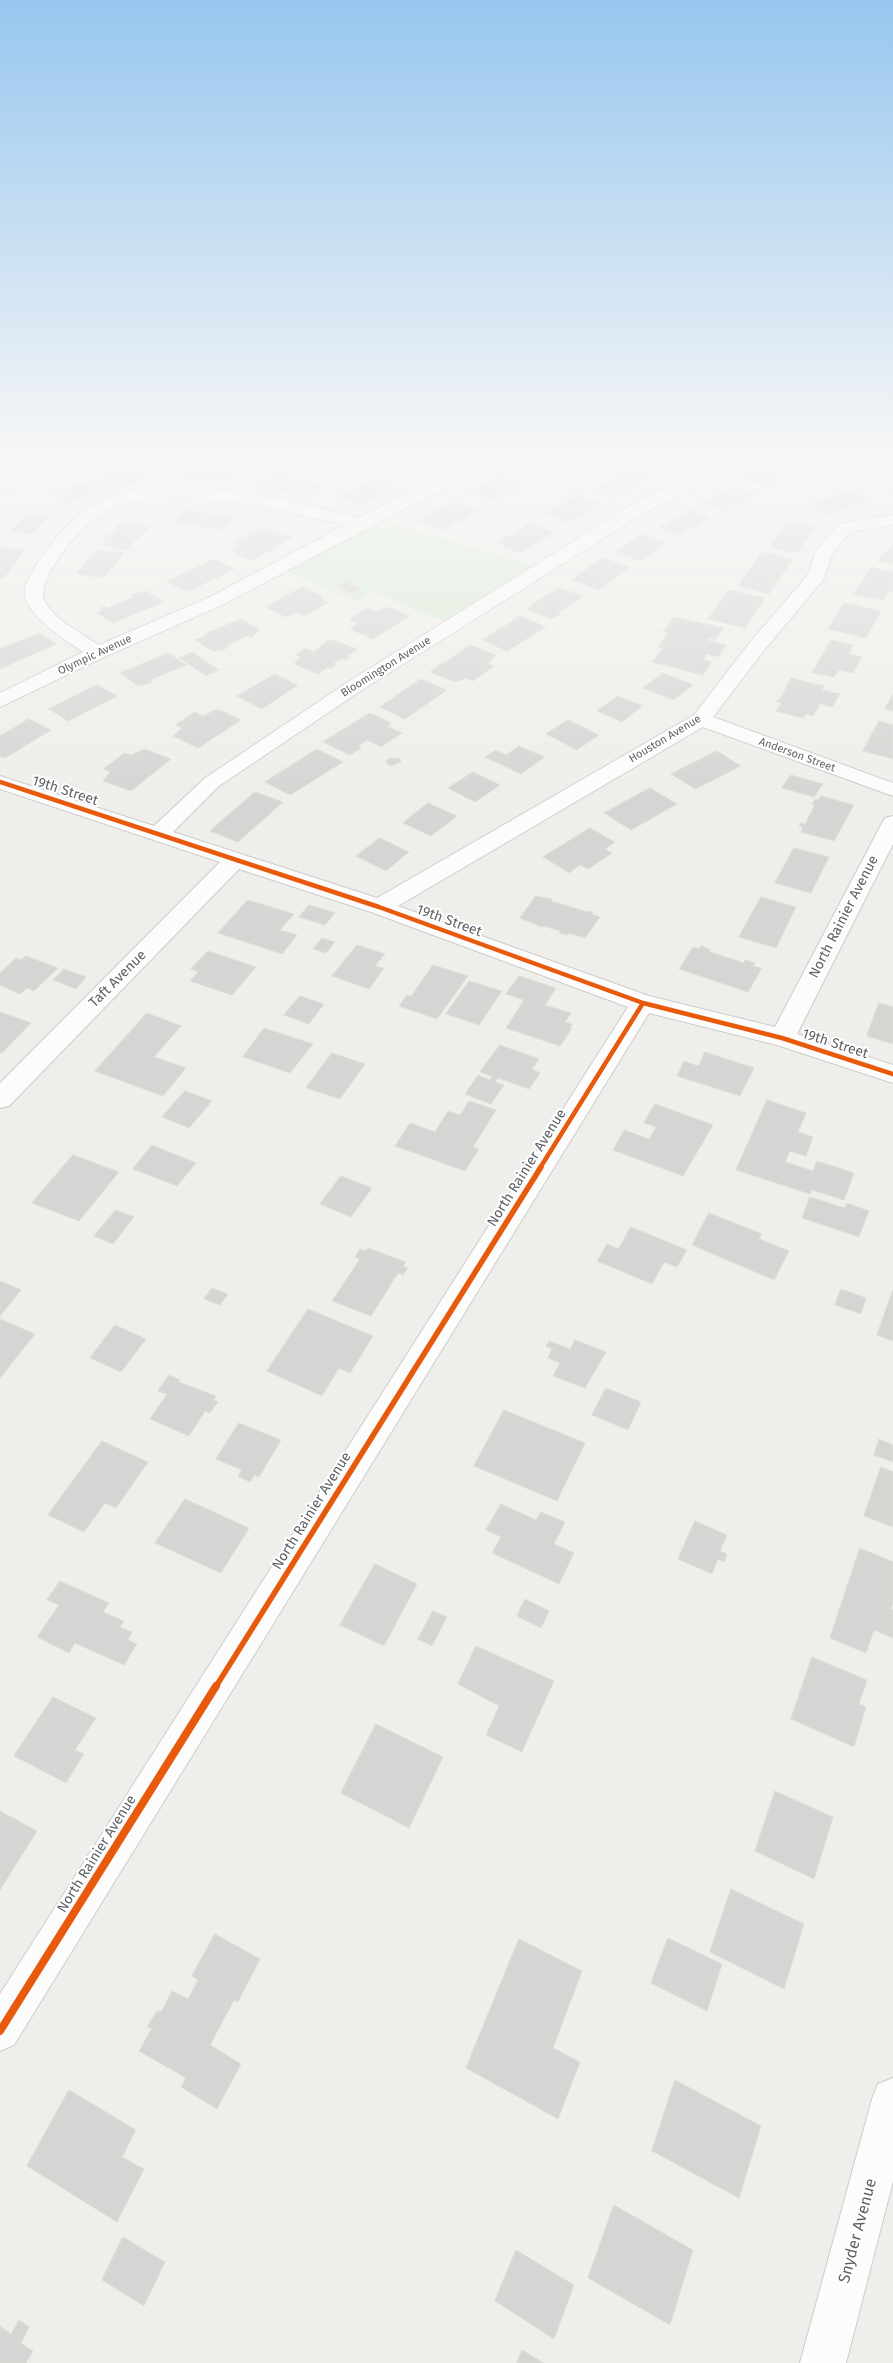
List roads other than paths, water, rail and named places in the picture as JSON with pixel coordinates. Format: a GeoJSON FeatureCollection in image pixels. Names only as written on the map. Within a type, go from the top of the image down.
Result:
{"type":"FeatureCollection","features":[{"type":"Feature","properties":{"kind":"street"},"geometry":{"type":"LineString","coordinates":[[42,571],[34,594],[35,600],[44,612],[97,653]]}},
{"type":"Feature","properties":{"kind":"street","name":"Olympic Avenue"},"geometry":{"type":"LineString","coordinates":[[0,701],[97,653],[216,601],[272,571]]}},
{"type":"Feature","properties":{"kind":"street","name":"Bloomington Avenue"},"geometry":{"type":"LineString","coordinates":[[158,833],[212,782],[354,686],[538,571]]}},
{"type":"Feature","properties":{"kind":"street","name":"Houston Avenue"},"geometry":{"type":"LineString","coordinates":[[379,907],[701,719],[758,645],[818,576],[819,571]]}},
{"type":"Feature","properties":{"kind":"street","name":"Anderson Street"},"geometry":{"type":"LineString","coordinates":[[701,719],[893,790]]}},
{"type":"Feature","properties":{"kind":"street","name":"19th Street"},"geometry":{"type":"LineString","coordinates":[[0,782],[379,907],[643,1003],[782,1038],[893,1074]]}},
{"type":"Feature","properties":{"kind":"street","name":"North Rainier Avenue"},"geometry":{"type":"LineString","coordinates":[[782,1038],[893,823]]}},
{"type":"Feature","properties":{"kind":"street","name":"Taft Avenue"},"geometry":{"type":"LineString","coordinates":[[0,1099],[236,859]]}},
{"type":"Feature","properties":{"kind":"street","name":"North Rainier Avenue"},"geometry":{"type":"LineString","coordinates":[[0,2030],[643,1003]]}},
{"type":"Feature","properties":{"kind":"street","name":"Snyder Avenue"},"geometry":{"type":"LineString","coordinates":[[823,2363],[893,2099]]}}]}
